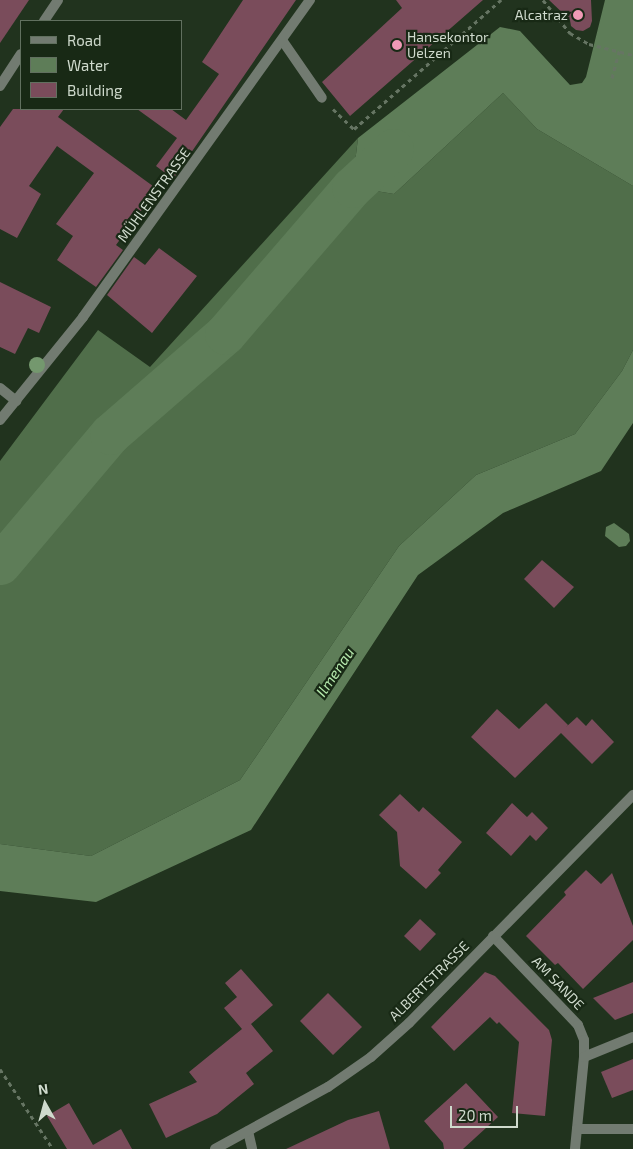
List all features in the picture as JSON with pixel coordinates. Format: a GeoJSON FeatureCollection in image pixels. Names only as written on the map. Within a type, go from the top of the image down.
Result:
{"type":"FeatureCollection","features":[{"type":"Feature","properties":{"kind":"street"},"geometry":{"type":"LineString","coordinates":[[45,20],[58,0]]}},
{"type":"Feature","properties":{"kind":"street","name":"MÜHLENSTRASSE"},"geometry":{"type":"LineString","coordinates":[[0,420],[83,317],[310,0]]}},
{"type":"Feature","properties":{"kind":"street"},"geometry":{"type":"LineString","coordinates":[[282,40],[322,98]]}},
{"type":"Feature","properties":{"kind":"street"},"geometry":{"type":"LineString","coordinates":[[0,86],[20,56]]}},
{"type":"Feature","properties":{"kind":"street"},"geometry":{"type":"LineString","coordinates":[[0,388],[16,401]]}},
{"type":"Feature","properties":{"kind":"street","name":"ALBERTSTRASSE"},"geometry":{"type":"LineString","coordinates":[[215,1149],[328,1087],[371,1057],[409,1023],[633,795]]}},
{"type":"Feature","properties":{"kind":"street","name":"AM SANDE"},"geometry":{"type":"LineString","coordinates":[[493,936],[578,1024],[584,1040],[584,1056],[575,1149]]}},
{"type":"Feature","properties":{"kind":"street"},"geometry":{"type":"LineString","coordinates":[[584,1056],[633,1036]]}},
{"type":"Feature","properties":{"kind":"street"},"geometry":{"type":"LineString","coordinates":[[577,1129],[633,1129]]}},
{"type":"Feature","properties":{"kind":"street"},"geometry":{"type":"LineString","coordinates":[[248,1131],[252,1149]]}},
{"type":"Feature","properties":{"kind":"path"},"geometry":{"type":"LineString","coordinates":[[322,98],[354,129],[501,0]]}},
{"type":"Feature","properties":{"kind":"path"},"geometry":{"type":"LineString","coordinates":[[544,0],[570,33],[589,44],[633,55]]}},
{"type":"Feature","properties":{"kind":"path"},"geometry":{"type":"LineString","coordinates":[[612,78],[619,51]]}},
{"type":"Feature","properties":{"kind":"path"},"geometry":{"type":"LineString","coordinates":[[0,1069],[53,1149]]}},
{"type":"Feature","properties":{"kind":"shaded area"},"geometry":{"type":"Polygon","coordinates":[[[503,93],[537,129],[633,186],[633,350],[622,371],[575,434],[476,475],[399,546],[240,780],[91,856],[0,844],[0,461],[98,330],[150,367],[358,138],[352,187],[394,194],[503,93]]]}},
{"type":"Feature","properties":{"kind":"water"},"geometry":{"type":"Polygon","coordinates":[[[605,0],[633,0],[633,186],[537,129],[503,93],[394,194],[352,187],[358,138],[500,27],[520,31],[570,85],[582,83],[586,77],[605,0]]]}},
{"type":"Feature","properties":{"kind":"water","name":"Ilmenau"},"geometry":{"type":"Polygon","coordinates":[[[633,350],[633,423],[601,471],[503,513],[418,575],[251,830],[96,902],[0,891],[0,844],[91,856],[240,780],[399,546],[476,475],[575,434],[622,371],[633,350]]]}},
{"type":"Feature","properties":{"kind":"water"},"geometry":{"type":"Polygon","coordinates":[[[614,523],[629,534],[630,541],[626,546],[619,547],[605,536],[606,527],[614,523]]]}},
{"type":"Feature","properties":{"kind":"building"},"geometry":{"type":"Polygon","coordinates":[[[0,0],[29,0],[0,43],[0,0]]]}},
{"type":"Feature","properties":{"kind":"building"},"geometry":{"type":"Polygon","coordinates":[[[243,0],[296,0],[173,179],[156,166],[177,138],[138,110],[172,110],[186,120],[219,74],[202,62],[243,0]]]}},
{"type":"Feature","properties":{"kind":"building","name":"Hansekontor Uelzen"},"geometry":{"type":"Polygon","coordinates":[[[396,0],[483,0],[350,116],[322,82],[402,8],[396,0]]]}},
{"type":"Feature","properties":{"kind":"building","name":"Alcatraz"},"geometry":{"type":"Polygon","coordinates":[[[549,0],[591,0],[592,21],[590,27],[583,31],[576,30],[571,26],[570,20],[549,0]]]}},
{"type":"Feature","properties":{"kind":"building"},"geometry":{"type":"Polygon","coordinates":[[[13,109],[63,110],[58,117],[157,189],[116,245],[123,250],[96,287],[57,260],[73,236],[56,224],[94,173],[57,146],[29,186],[41,194],[17,238],[0,229],[0,127],[13,109]]]}},
{"type":"Feature","properties":{"kind":"building"},"geometry":{"type":"Polygon","coordinates":[[[159,248],[197,276],[152,333],[107,295],[134,257],[145,265],[159,248]]]}},
{"type":"Feature","properties":{"kind":"building"},"geometry":{"type":"Polygon","coordinates":[[[0,282],[51,307],[39,333],[28,328],[15,354],[0,347],[0,282]]]}},
{"type":"Feature","properties":{"kind":"building"},"geometry":{"type":"Polygon","coordinates":[[[542,560],[574,587],[554,608],[524,579],[542,560]]]}},
{"type":"Feature","properties":{"kind":"building"},"geometry":{"type":"Polygon","coordinates":[[[546,703],[568,725],[566,727],[577,717],[586,726],[592,719],[614,742],[592,764],[561,733],[515,778],[471,737],[497,709],[519,729],[546,703]]]}},
{"type":"Feature","properties":{"kind":"building"},"geometry":{"type":"Polygon","coordinates":[[[400,794],[419,812],[423,807],[462,842],[438,870],[441,873],[426,889],[400,866],[397,832],[379,815],[400,794]]]}},
{"type":"Feature","properties":{"kind":"building"},"geometry":{"type":"Polygon","coordinates":[[[512,803],[527,817],[532,812],[548,828],[536,841],[530,835],[511,856],[486,833],[512,803]]]}},
{"type":"Feature","properties":{"kind":"building"},"geometry":{"type":"Polygon","coordinates":[[[586,870],[601,884],[612,873],[633,926],[633,940],[583,989],[558,963],[555,965],[526,936],[566,895],[564,892],[586,870]]]}},
{"type":"Feature","properties":{"kind":"building"},"geometry":{"type":"Polygon","coordinates":[[[420,919],[436,934],[420,951],[404,936],[420,919]]]}},
{"type":"Feature","properties":{"kind":"building"},"geometry":{"type":"Polygon","coordinates":[[[241,969],[273,1005],[251,1024],[273,1051],[246,1073],[254,1084],[217,1114],[166,1138],[149,1104],[197,1082],[189,1072],[242,1029],[224,1008],[237,997],[225,983],[241,969]]]}},
{"type":"Feature","properties":{"kind":"building"},"geometry":{"type":"Polygon","coordinates":[[[485,972],[495,976],[549,1030],[552,1040],[545,1116],[512,1113],[519,1042],[499,1022],[497,1024],[490,1017],[454,1051],[431,1027],[485,972]]]}},
{"type":"Feature","properties":{"kind":"building"},"geometry":{"type":"Polygon","coordinates":[[[633,982],[633,1013],[615,1020],[593,998],[633,982]]]}},
{"type":"Feature","properties":{"kind":"building"},"geometry":{"type":"Polygon","coordinates":[[[328,993],[362,1027],[333,1055],[300,1021],[328,993]]]}},
{"type":"Feature","properties":{"kind":"building"},"geometry":{"type":"Polygon","coordinates":[[[633,1059],[633,1090],[612,1098],[601,1072],[633,1059]]]}},
{"type":"Feature","properties":{"kind":"building"},"geometry":{"type":"Polygon","coordinates":[[[466,1083],[498,1117],[463,1149],[444,1149],[443,1143],[424,1121],[466,1083]]]}},
{"type":"Feature","properties":{"kind":"building"},"geometry":{"type":"Polygon","coordinates":[[[69,1103],[93,1145],[121,1129],[132,1149],[67,1149],[47,1116],[69,1103]]]}},
{"type":"Feature","properties":{"kind":"building"},"geometry":{"type":"Polygon","coordinates":[[[379,1111],[390,1149],[286,1149],[348,1120],[379,1111]]]}},
{"type":"Feature","properties":{"kind":"waterway"},"geometry":{"type":"LineString","coordinates":[[0,564],[110,434],[225,334],[352,187],[393,149]]}},
{"type":"Feature","properties":{"kind":"place","name":"Alcatraz"},"geometry":{"type":"Point","coordinates":[578,15]}},
{"type":"Feature","properties":{"kind":"place","name":"Hansekontor Uelzen"},"geometry":{"type":"Point","coordinates":[397,45]}}]}
